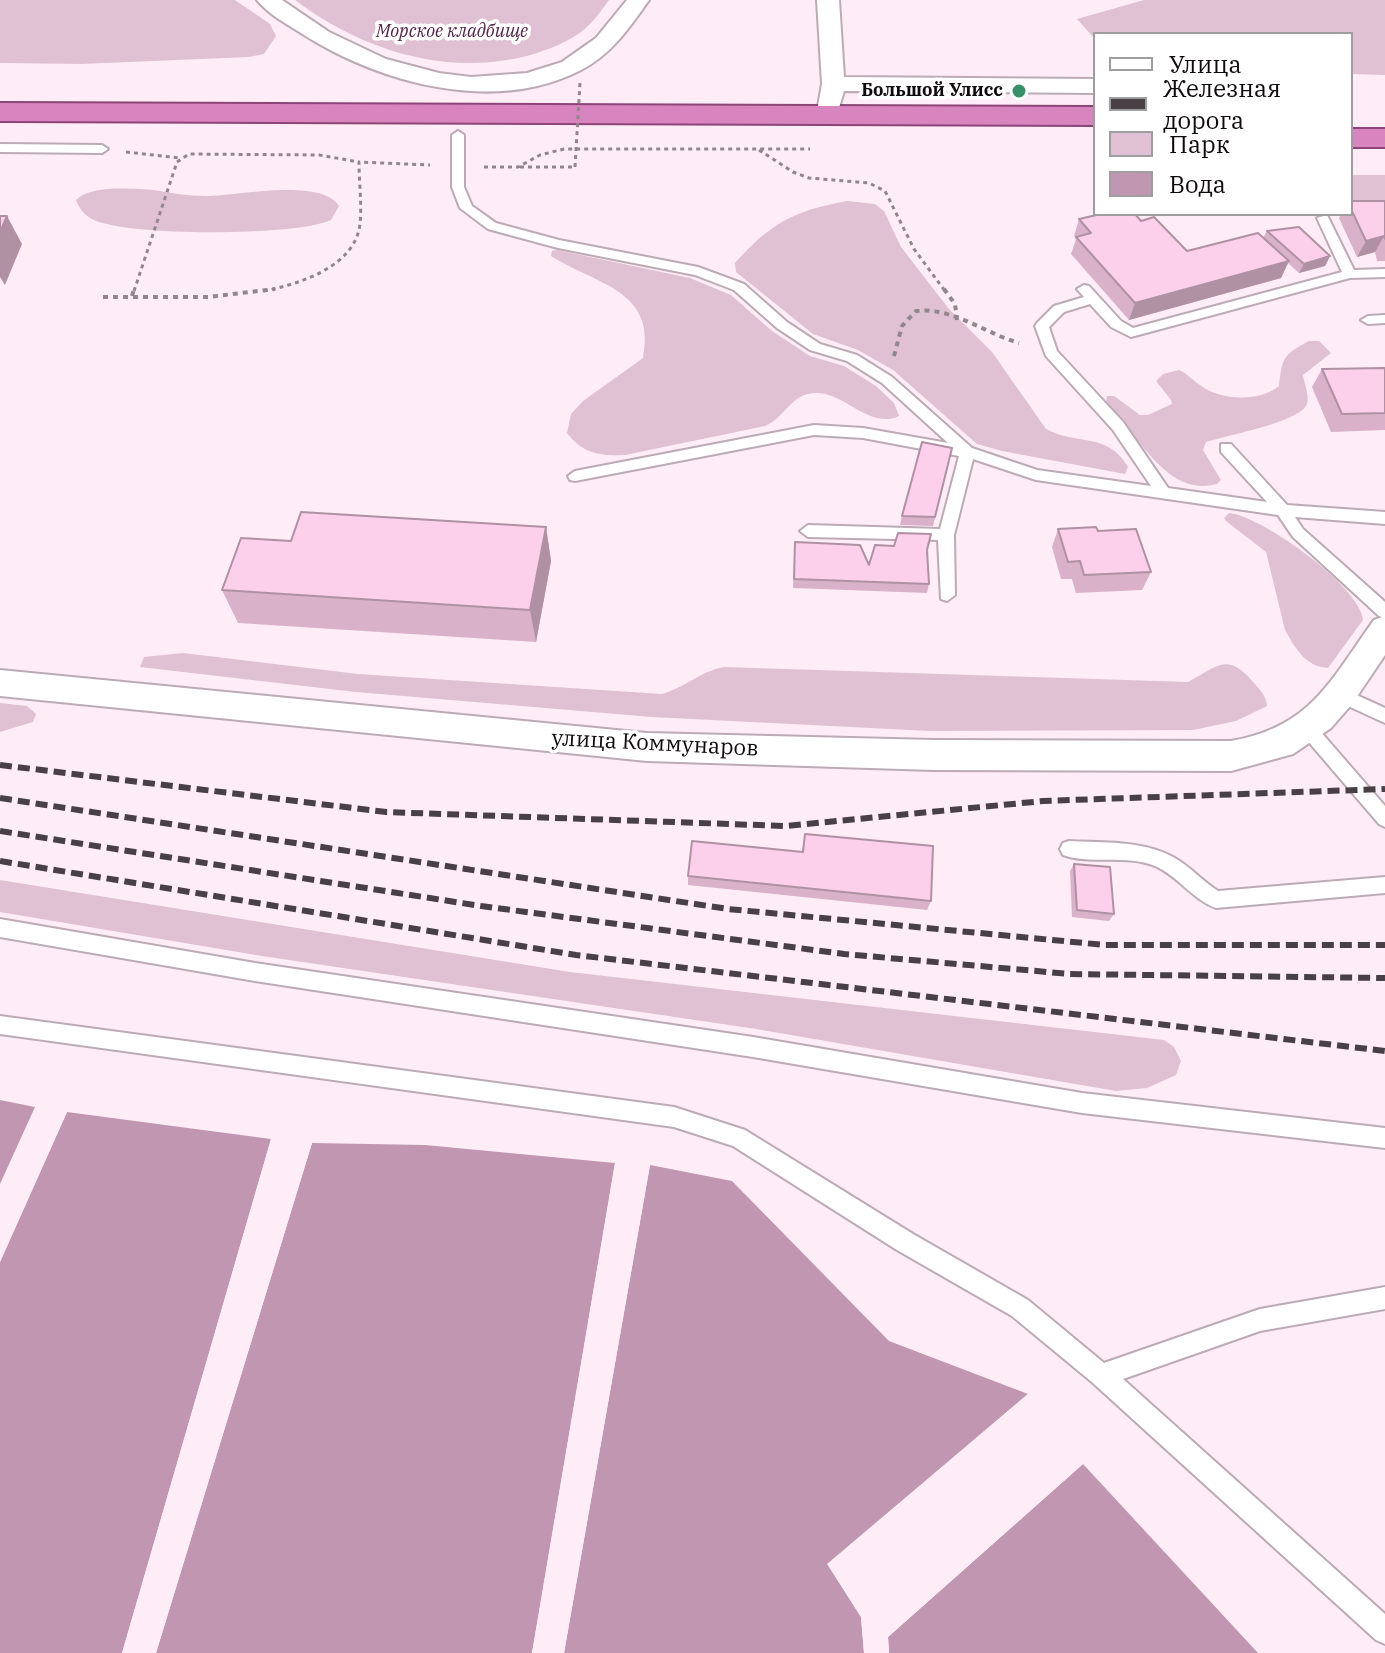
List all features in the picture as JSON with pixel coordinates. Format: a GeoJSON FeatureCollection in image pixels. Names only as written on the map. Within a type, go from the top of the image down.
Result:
{"type":"FeatureCollection","features":[{"type":"Feature","properties":{"kind":"highway"},"geometry":{"type":"LineString","coordinates":[[0,112],[1093,116]]}},
{"type":"Feature","properties":{"kind":"highway"},"geometry":{"type":"LineString","coordinates":[[1353,114],[1385,114]]}},
{"type":"Feature","properties":{"kind":"highway"},"geometry":{"type":"LineString","coordinates":[[0,134],[1093,136]]}},
{"type":"Feature","properties":{"kind":"highway"},"geometry":{"type":"LineString","coordinates":[[1353,138],[1385,138]]}},
{"type":"Feature","properties":{"kind":"street"},"geometry":{"type":"LineString","coordinates":[[268,0],[310,32],[391,69],[450,83],[490,84],[525,81],[573,66],[591,55],[638,0]]}},
{"type":"Feature","properties":{"kind":"street"},"geometry":{"type":"LineString","coordinates":[[828,0],[833,84],[831,116]]}},
{"type":"Feature","properties":{"kind":"street"},"geometry":{"type":"LineString","coordinates":[[833,84],[1093,86]]}},
{"type":"Feature","properties":{"kind":"street","name":"улица Коммунаров"},"geometry":{"type":"LineString","coordinates":[[0,683],[342,719],[663,747],[933,755],[1231,756],[1271,748],[1307,728],[1339,694],[1385,629]]}},
{"type":"Feature","properties":{"kind":"lane"},"geometry":{"type":"LineString","coordinates":[[458,135],[458,187],[466,208],[492,226],[558,244],[698,271],[739,287],[782,325],[815,347],[852,358],[887,380],[967,452]]}},
{"type":"Feature","properties":{"kind":"lane"},"geometry":{"type":"LineString","coordinates":[[0,148],[102,149]]}},
{"type":"Feature","properties":{"kind":"lane"},"geometry":{"type":"LineString","coordinates":[[1323,218],[1350,274]]}},
{"type":"Feature","properties":{"kind":"lane"},"geometry":{"type":"LineString","coordinates":[[1162,491],[1118,426],[1051,353],[1042,326],[1059,309],[1088,294],[1116,324],[1131,333],[1350,274],[1385,273]]}},
{"type":"Feature","properties":{"kind":"lane"},"geometry":{"type":"LineString","coordinates":[[1289,276],[1301,287]]}},
{"type":"Feature","properties":{"kind":"lane"},"geometry":{"type":"LineString","coordinates":[[1368,320],[1385,319]]}},
{"type":"Feature","properties":{"kind":"lane"},"geometry":{"type":"LineString","coordinates":[[575,476],[814,430],[863,433],[967,452],[1036,475],[1283,510],[1385,518]]}},
{"type":"Feature","properties":{"kind":"lane"},"geometry":{"type":"LineString","coordinates":[[1226,448],[1283,510],[1298,533],[1385,612]]}},
{"type":"Feature","properties":{"kind":"lane"},"geometry":{"type":"LineString","coordinates":[[947,595],[946,535],[967,452]]}},
{"type":"Feature","properties":{"kind":"lane"},"geometry":{"type":"LineString","coordinates":[[808,531],[946,535]]}},
{"type":"Feature","properties":{"kind":"lane"},"geometry":{"type":"LineString","coordinates":[[1339,694],[1385,716]]}},
{"type":"Feature","properties":{"kind":"lane"},"geometry":{"type":"LineString","coordinates":[[1307,728],[1385,819]]}},
{"type":"Feature","properties":{"kind":"lane"},"geometry":{"type":"LineString","coordinates":[[1069,849],[1142,855],[1161,860],[1199,892],[1216,900],[1385,885]]}},
{"type":"Feature","properties":{"kind":"lane"},"geometry":{"type":"LineString","coordinates":[[0,928],[255,972],[753,1047],[1082,1103],[1385,1138]]}},
{"type":"Feature","properties":{"kind":"lane"},"geometry":{"type":"LineString","coordinates":[[0,1025],[674,1117],[738,1137],[905,1242],[1020,1308],[1101,1375],[1385,1631]]}},
{"type":"Feature","properties":{"kind":"lane"},"geometry":{"type":"LineString","coordinates":[[1101,1375],[1260,1320],[1385,1298]]}},
{"type":"Feature","properties":{"kind":"path"},"geometry":{"type":"LineString","coordinates":[[102,149],[181,158],[198,154],[319,155],[359,162],[575,167],[580,83]]}},
{"type":"Feature","properties":{"kind":"path"},"geometry":{"type":"LineString","coordinates":[[518,167],[540,155],[564,149],[819,149]]}},
{"type":"Feature","properties":{"kind":"path"},"geometry":{"type":"LineString","coordinates":[[758,149],[793,172],[809,178],[869,183],[885,191],[914,249],[955,304],[957,320]]}},
{"type":"Feature","properties":{"kind":"path"},"geometry":{"type":"LineString","coordinates":[[132,296],[177,162],[181,158]]}},
{"type":"Feature","properties":{"kind":"path"},"geometry":{"type":"LineString","coordinates":[[103,297],[274,291],[320,275],[343,257],[357,237],[360,227],[359,162]]}},
{"type":"Feature","properties":{"kind":"path"},"geometry":{"type":"LineString","coordinates":[[887,380],[902,326],[916,311],[935,309],[991,335],[1051,353]]}},
{"type":"Feature","properties":{"kind":"green space"},"geometry":{"type":"Polygon","coordinates":[[[0,0],[235,0],[270,24],[276,36],[264,54],[249,57],[81,64],[0,63],[0,0]]]}},
{"type":"Feature","properties":{"kind":"green space","name":"Морское кладбище"},"geometry":{"type":"Polygon","coordinates":[[[295,0],[609,0],[585,29],[558,45],[505,60],[473,63],[410,56],[379,46],[350,34],[295,0]]]}},
{"type":"Feature","properties":{"kind":"green space"},"geometry":{"type":"Polygon","coordinates":[[[1144,0],[1385,0],[1385,75],[1353,74],[1353,32],[1093,32],[1093,37],[1077,19],[1144,0]]]}},
{"type":"Feature","properties":{"kind":"green space"},"geometry":{"type":"Polygon","coordinates":[[[1353,175],[1385,175],[1385,201],[1353,201],[1353,175]]]}},
{"type":"Feature","properties":{"kind":"green space"},"geometry":{"type":"Polygon","coordinates":[[[102,190],[154,190],[205,196],[297,190],[329,197],[339,206],[331,220],[313,225],[212,232],[110,225],[89,217],[76,200],[102,190]]]}},
{"type":"Feature","properties":{"kind":"green space"},"geometry":{"type":"Polygon","coordinates":[[[847,201],[875,204],[884,211],[901,247],[949,309],[992,352],[1046,429],[1111,448],[1128,467],[1125,474],[977,444],[893,370],[858,350],[813,334],[736,272],[735,263],[772,228],[797,214],[847,201]]]}},
{"type":"Feature","properties":{"kind":"green space"},"geometry":{"type":"Polygon","coordinates":[[[552,251],[690,278],[731,295],[772,331],[810,356],[844,366],[876,386],[894,403],[899,416],[888,419],[867,415],[837,398],[816,393],[800,397],[765,426],[625,455],[600,454],[586,449],[567,433],[571,414],[583,401],[643,358],[645,335],[641,317],[631,303],[603,282],[551,256],[552,251]]]}},
{"type":"Feature","properties":{"kind":"green space"},"geometry":{"type":"Polygon","coordinates":[[[1309,341],[1319,341],[1331,353],[1303,375],[1308,395],[1306,406],[1289,418],[1206,442],[1203,450],[1221,480],[1217,484],[1199,486],[1167,472],[1106,403],[1107,396],[1114,396],[1140,415],[1148,415],[1172,404],[1156,381],[1163,374],[1179,370],[1218,394],[1240,398],[1261,395],[1279,386],[1285,358],[1309,341]]]}},
{"type":"Feature","properties":{"kind":"green space"},"geometry":{"type":"Polygon","coordinates":[[[1229,513],[1264,526],[1308,555],[1346,590],[1358,606],[1363,620],[1328,668],[1307,660],[1293,643],[1285,630],[1266,552],[1226,521],[1224,518],[1229,513]]]}},
{"type":"Feature","properties":{"kind":"green space"},"geometry":{"type":"Polygon","coordinates":[[[183,653],[358,674],[662,694],[724,667],[1188,682],[1223,664],[1237,667],[1245,673],[1264,696],[1267,706],[1236,721],[1193,730],[930,731],[652,717],[356,692],[140,667],[144,657],[183,653]]]}},
{"type":"Feature","properties":{"kind":"green space"},"geometry":{"type":"Polygon","coordinates":[[[0,703],[27,706],[36,714],[33,722],[0,732],[0,703]]]}},
{"type":"Feature","properties":{"kind":"green space"},"geometry":{"type":"Polygon","coordinates":[[[0,880],[570,972],[1164,1040],[1174,1047],[1181,1061],[1176,1075],[1147,1088],[1116,1091],[756,1029],[262,956],[0,912],[0,880]]]}},
{"type":"Feature","properties":{"kind":"water"},"geometry":{"type":"Polygon","coordinates":[[[0,1100],[35,1107],[0,1184],[0,1100]]]}},
{"type":"Feature","properties":{"kind":"water"},"geometry":{"type":"Polygon","coordinates":[[[67,1112],[271,1139],[122,1653],[0,1653],[0,1262],[67,1112]]]}},
{"type":"Feature","properties":{"kind":"water"},"geometry":{"type":"Polygon","coordinates":[[[312,1143],[425,1145],[615,1163],[532,1653],[156,1653],[312,1143]]]}},
{"type":"Feature","properties":{"kind":"water"},"geometry":{"type":"Polygon","coordinates":[[[650,1165],[732,1181],[889,1341],[1028,1394],[828,1564],[861,1617],[864,1653],[564,1653],[650,1165]]]}},
{"type":"Feature","properties":{"kind":"water"},"geometry":{"type":"Polygon","coordinates":[[[1083,1464],[1258,1653],[889,1653],[888,1637],[1083,1464]]]}},
{"type":"Feature","properties":{"kind":"pier"},"geometry":{"type":"Polygon","coordinates":[[[63,1111],[67,1112],[0,1262],[0,1252],[63,1111]]]}},
{"type":"Feature","properties":{"kind":"pier"},"geometry":{"type":"Polygon","coordinates":[[[271,1139],[275,1140],[126,1653],[122,1653],[271,1139]]]}},
{"type":"Feature","properties":{"kind":"pier"},"geometry":{"type":"Polygon","coordinates":[[[308,1143],[312,1143],[156,1653],[152,1653],[308,1143]]]}},
{"type":"Feature","properties":{"kind":"pier"},"geometry":{"type":"Polygon","coordinates":[[[615,1163],[619,1163],[536,1653],[532,1653],[615,1163]]]}},
{"type":"Feature","properties":{"kind":"pier"},"geometry":{"type":"Polygon","coordinates":[[[645,1165],[650,1165],[564,1653],[560,1653],[645,1165]]]}},
{"type":"Feature","properties":{"kind":"pier"},"geometry":{"type":"Polygon","coordinates":[[[1028,1394],[1030,1397],[833,1565],[865,1616],[867,1653],[864,1653],[861,1617],[827,1564],[1028,1394]]]}},
{"type":"Feature","properties":{"kind":"pier"},"geometry":{"type":"Polygon","coordinates":[[[1081,1461],[1083,1464],[888,1637],[889,1653],[885,1653],[886,1634],[1081,1461]]]}},
{"type":"Feature","properties":{"kind":"building"},"geometry":{"type":"Polygon","coordinates":[[[1353,201],[1385,201],[1385,239],[1384,236],[1366,241],[1353,213],[1353,201]]]}},
{"type":"Feature","properties":{"kind":"building"},"geometry":{"type":"Polygon","coordinates":[[[0,216],[7,216],[0,232],[0,216]]]}},
{"type":"Feature","properties":{"kind":"building"},"geometry":{"type":"Polygon","coordinates":[[[1093,216],[1137,216],[1141,221],[1154,217],[1187,251],[1258,233],[1289,261],[1135,303],[1076,237],[1091,233],[1079,219],[1093,216]]]}},
{"type":"Feature","properties":{"kind":"building"},"geometry":{"type":"Polygon","coordinates":[[[1299,227],[1330,256],[1304,264],[1267,231],[1299,227]]]}},
{"type":"Feature","properties":{"kind":"building"},"geometry":{"type":"Polygon","coordinates":[[[1385,368],[1385,413],[1342,414],[1322,369],[1385,368]]]}},
{"type":"Feature","properties":{"kind":"building"},"geometry":{"type":"Polygon","coordinates":[[[922,442],[952,448],[935,517],[902,516],[922,442]]]}},
{"type":"Feature","properties":{"kind":"building"},"geometry":{"type":"Polygon","coordinates":[[[301,512],[546,527],[530,610],[222,590],[241,538],[291,541],[301,512]]]}},
{"type":"Feature","properties":{"kind":"building"},"geometry":{"type":"Polygon","coordinates":[[[1096,527],[1098,531],[1136,529],[1151,572],[1084,575],[1080,561],[1068,562],[1058,529],[1096,527]]]}},
{"type":"Feature","properties":{"kind":"building"},"geometry":{"type":"Polygon","coordinates":[[[898,533],[931,534],[927,550],[929,584],[794,579],[795,542],[860,545],[869,565],[875,545],[894,546],[898,533]]]}},
{"type":"Feature","properties":{"kind":"building"},"geometry":{"type":"Polygon","coordinates":[[[805,834],[933,846],[931,901],[688,876],[692,841],[803,852],[805,834]]]}},
{"type":"Feature","properties":{"kind":"building"},"geometry":{"type":"Polygon","coordinates":[[[1074,864],[1110,867],[1114,914],[1077,910],[1074,864]]]}},
{"type":"Feature","properties":{"kind":"railway"},"geometry":{"type":"LineString","coordinates":[[0,765],[386,812],[786,826],[1043,801],[1385,789]]}},
{"type":"Feature","properties":{"kind":"railway"},"geometry":{"type":"LineString","coordinates":[[0,798],[728,909],[1105,945],[1385,945]]}},
{"type":"Feature","properties":{"kind":"railway"},"geometry":{"type":"LineString","coordinates":[[0,831],[481,906],[844,954],[1070,974],[1385,978]]}},
{"type":"Feature","properties":{"kind":"railway"},"geometry":{"type":"LineString","coordinates":[[0,861],[576,955],[1385,1051]]}},
{"type":"Feature","properties":{"kind":"place","name":"Большой Улисс"},"geometry":{"type":"Point","coordinates":[1019,91]}}]}
